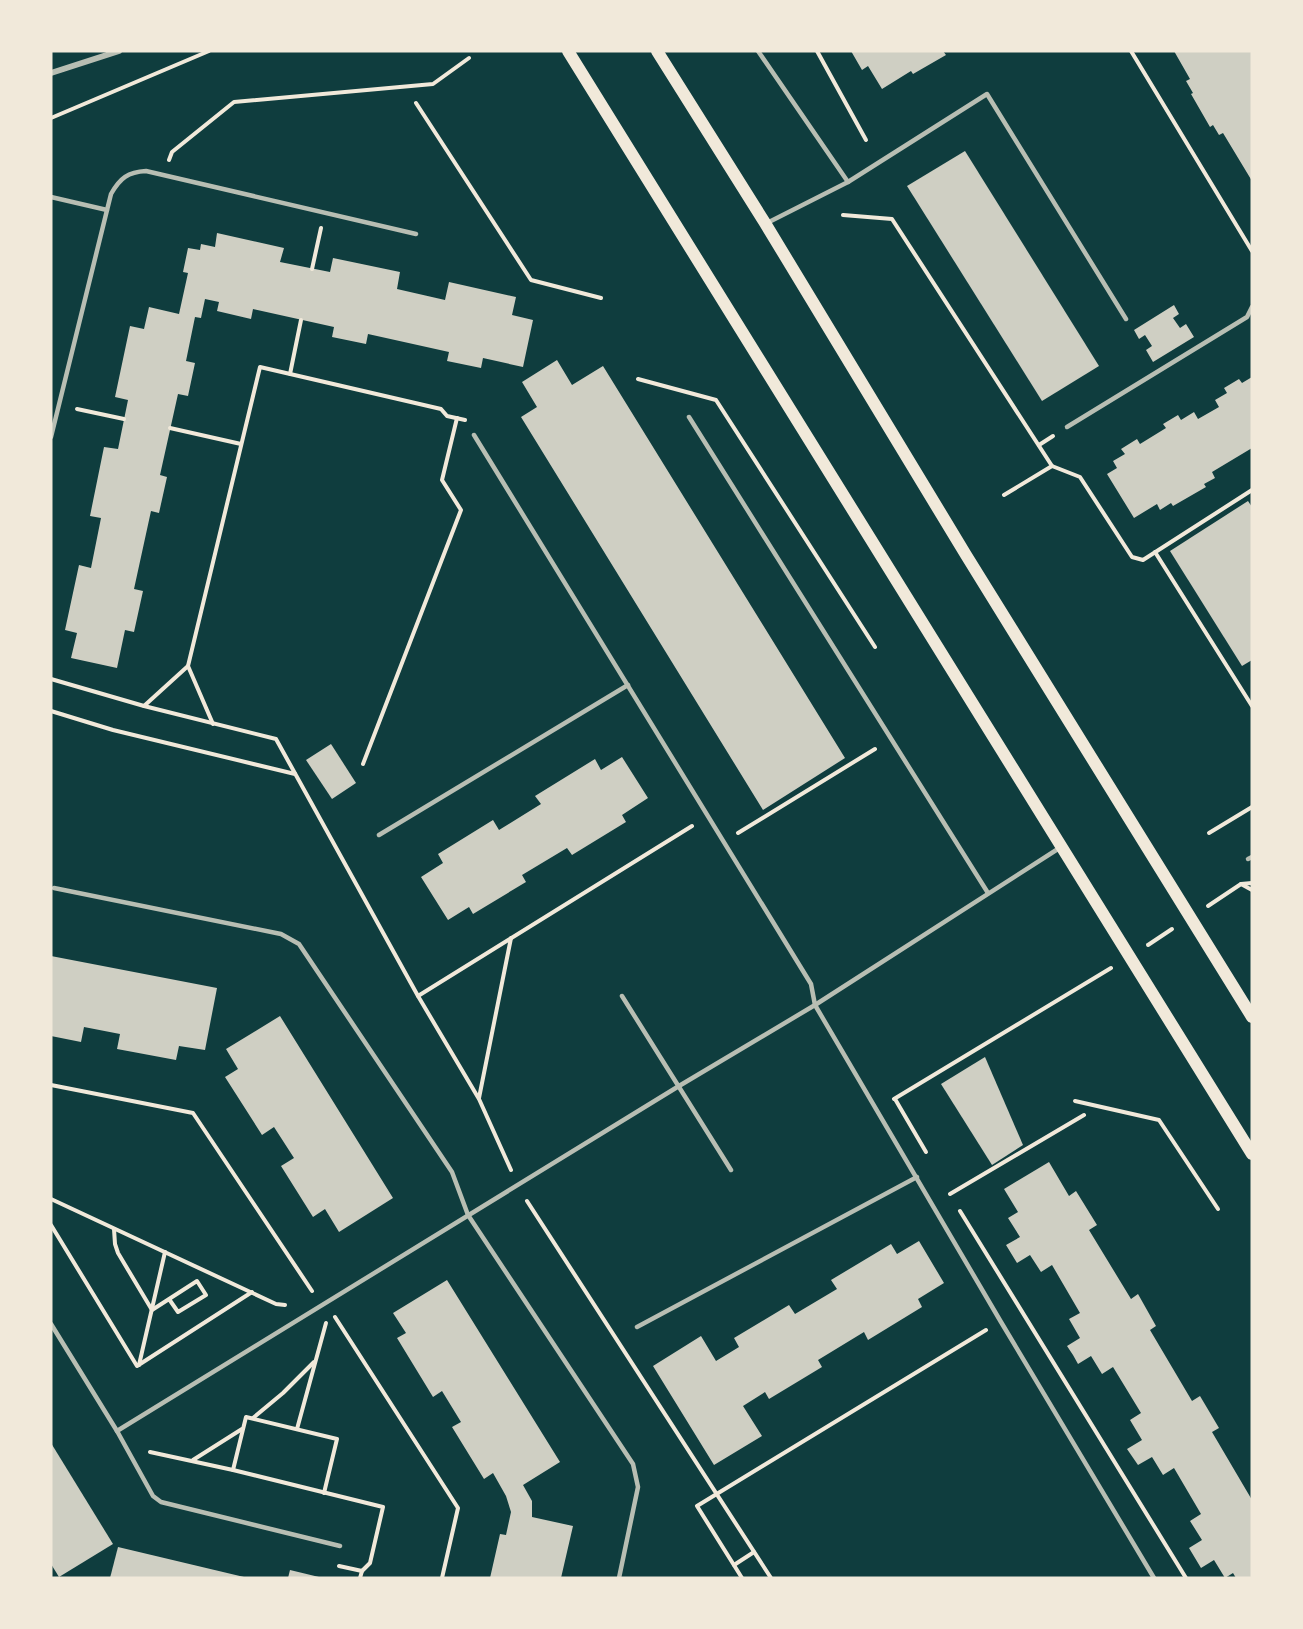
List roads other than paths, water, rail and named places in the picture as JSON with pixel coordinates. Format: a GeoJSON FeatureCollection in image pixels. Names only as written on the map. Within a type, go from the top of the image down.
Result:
{"type":"FeatureCollection","features":[{"type":"Feature","properties":{"kind":"main road"},"geometry":{"type":"LineString","coordinates":[[568,51],[1252,1154]]}},
{"type":"Feature","properties":{"kind":"main road"},"geometry":{"type":"LineString","coordinates":[[657,51],[765,224],[972,566],[1252,1017]]}},
{"type":"Feature","properties":{"kind":"street"},"geometry":{"type":"LineString","coordinates":[[51,73],[119,51]]}},
{"type":"Feature","properties":{"kind":"lane"},"geometry":{"type":"LineString","coordinates":[[758,51],[848,182]]}},
{"type":"Feature","properties":{"kind":"lane"},"geometry":{"type":"LineString","coordinates":[[765,224],[848,182],[987,94],[1126,319]]}},
{"type":"Feature","properties":{"kind":"lane"},"geometry":{"type":"LineString","coordinates":[[51,437],[111,194],[117,183],[125,176],[134,172],[146,171],[163,174],[416,234]]}},
{"type":"Feature","properties":{"kind":"lane"},"geometry":{"type":"LineString","coordinates":[[51,197],[107,210]]}},
{"type":"Feature","properties":{"kind":"lane"},"geometry":{"type":"LineString","coordinates":[[1067,427],[1247,317],[1252,307]]}},
{"type":"Feature","properties":{"kind":"lane"},"geometry":{"type":"LineString","coordinates":[[689,417],[988,892]]}},
{"type":"Feature","properties":{"kind":"lane"},"geometry":{"type":"LineString","coordinates":[[474,435],[811,984],[815,1005],[1154,1578]]}},
{"type":"Feature","properties":{"kind":"lane"},"geometry":{"type":"LineString","coordinates":[[379,835],[628,685]]}},
{"type":"Feature","properties":{"kind":"lane"},"geometry":{"type":"LineString","coordinates":[[117,1431],[815,1005],[1062,846]]}},
{"type":"Feature","properties":{"kind":"lane"},"geometry":{"type":"LineString","coordinates":[[54,888],[281,934],[299,944],[452,1172],[468,1215],[633,1464],[638,1487],[619,1578]]}},
{"type":"Feature","properties":{"kind":"lane"},"geometry":{"type":"LineString","coordinates":[[622,996],[731,1170]]}},
{"type":"Feature","properties":{"kind":"lane"},"geometry":{"type":"LineString","coordinates":[[637,1327],[917,1177]]}},
{"type":"Feature","properties":{"kind":"lane"},"geometry":{"type":"LineString","coordinates":[[51,1324],[117,1431],[153,1496],[161,1502],[340,1546]]}}]}
